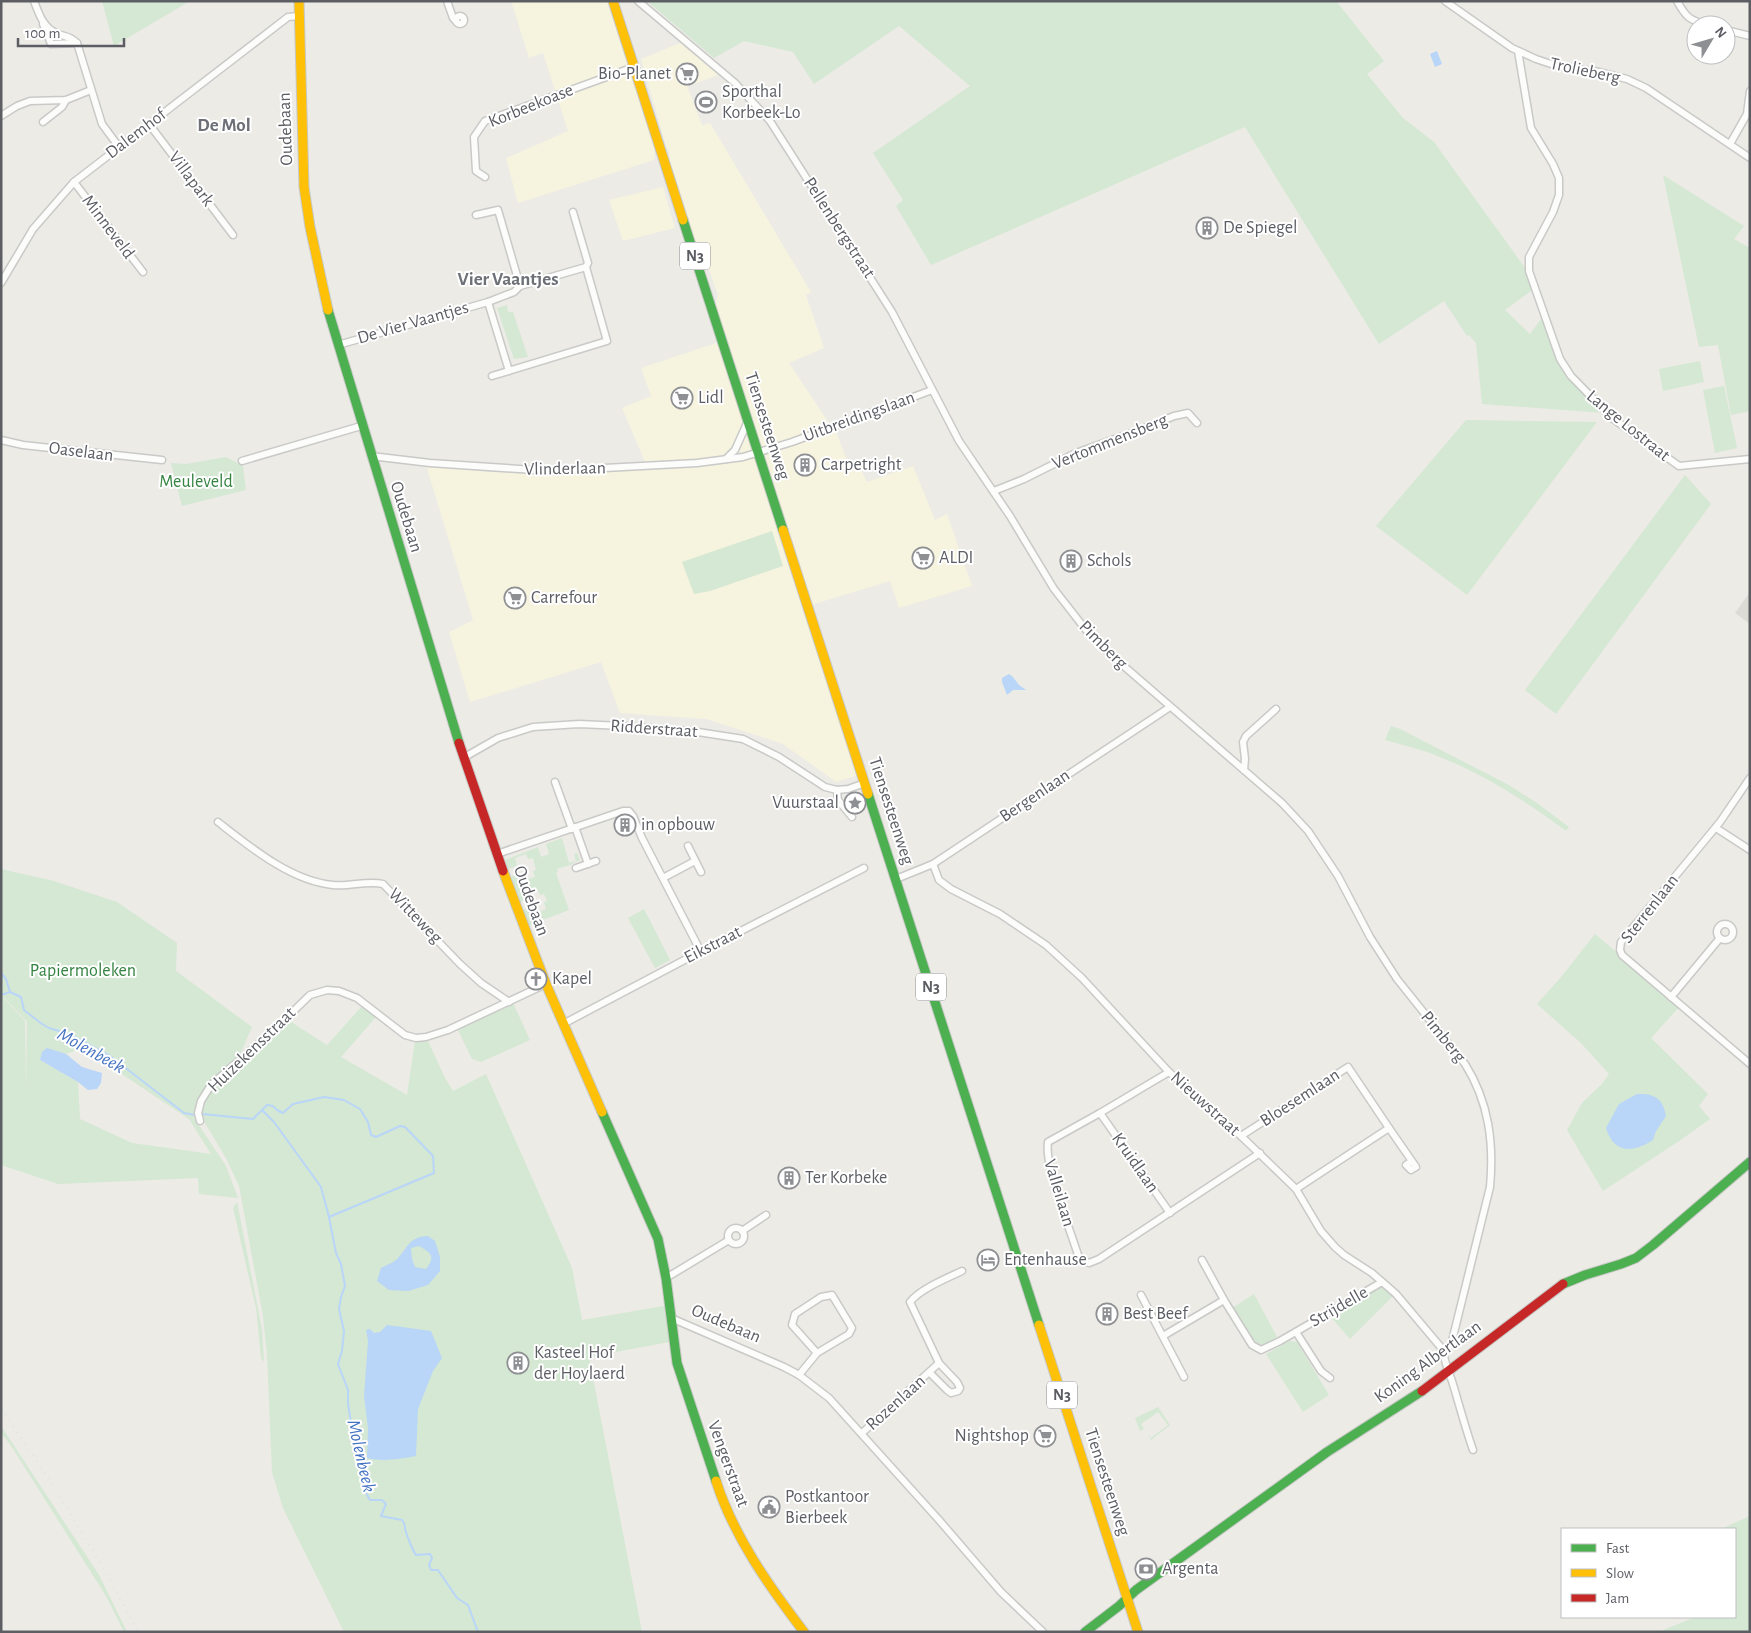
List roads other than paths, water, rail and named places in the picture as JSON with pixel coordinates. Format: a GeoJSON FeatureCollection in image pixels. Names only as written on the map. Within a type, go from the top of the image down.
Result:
{"type":"FeatureCollection","features":[{"type":"Feature","properties":{"kind":"street"},"geometry":{"type":"LineString","coordinates":[[34,1],[51,44],[77,43]]}},
{"type":"Feature","properties":{"kind":"street","name":"Oudebaan"},"geometry":{"type":"LineString","coordinates":[[299,1],[305,189],[325,301],[463,758],[524,932],[654,1228],[666,1278],[671,1318],[784,1367],[799,1375],[829,1398],[1001,1592],[1044,1632]]}},
{"type":"Feature","properties":{"kind":"street"},"geometry":{"type":"LineString","coordinates":[[447,1],[453,18],[456,21]]}},
{"type":"Feature","properties":{"kind":"street","name":"Tiensesteenweg"},"geometry":{"type":"LineString","coordinates":[[613,1],[1138,1632]]}},
{"type":"Feature","properties":{"kind":"street","name":"Pellenbergstraat"},"geometry":{"type":"LineString","coordinates":[[638,1],[735,83],[770,121],[892,312],[959,441],[994,492]]}},
{"type":"Feature","properties":{"kind":"street","name":"Trolieberg"},"geometry":{"type":"LineString","coordinates":[[1445,1],[1518,51],[1536,60],[1557,66],[1599,72],[1646,88],[1750,158]]}},
{"type":"Feature","properties":{"kind":"street"},"geometry":{"type":"LineString","coordinates":[[1677,1],[1686,17]]}},
{"type":"Feature","properties":{"kind":"street","name":"Dalemhof"},"geometry":{"type":"LineString","coordinates":[[1,283],[33,229],[74,182],[288,17],[299,16]]}},
{"type":"Feature","properties":{"kind":"street"},"geometry":{"type":"LineString","coordinates":[[41,18],[48,28],[57,34],[69,36],[77,43],[102,124],[119,147]]}},
{"type":"Feature","properties":{"kind":"street"},"geometry":{"type":"LineString","coordinates":[[1736,32],[1750,36]]}},
{"type":"Feature","properties":{"kind":"street","name":"Lange Lostraat"},"geometry":{"type":"LineString","coordinates":[[1518,51],[1531,128],[1553,164],[1559,178],[1559,195],[1553,212],[1529,257],[1529,272],[1560,359],[1571,376],[1612,418],[1679,466],[1750,459]]}},
{"type":"Feature","properties":{"kind":"street","name":"Korbeekoase"},"geometry":{"type":"LineString","coordinates":[[485,177],[476,171],[474,137],[485,121],[634,67]]}},
{"type":"Feature","properties":{"kind":"street"},"geometry":{"type":"LineString","coordinates":[[1,116],[17,106],[30,102],[66,100],[91,90]]}},
{"type":"Feature","properties":{"kind":"street"},"geometry":{"type":"LineString","coordinates":[[1730,144],[1746,114],[1750,91]]}},
{"type":"Feature","properties":{"kind":"street"},"geometry":{"type":"LineString","coordinates":[[43,122],[62,107],[66,100]]}},
{"type":"Feature","properties":{"kind":"street","name":"Villapark"},"geometry":{"type":"LineString","coordinates":[[150,124],[233,235]]}},
{"type":"Feature","properties":{"kind":"street","name":"Minneveld"},"geometry":{"type":"LineString","coordinates":[[74,182],[142,272]]}},
{"type":"Feature","properties":{"kind":"street"},"geometry":{"type":"LineString","coordinates":[[476,215],[498,210],[520,286]]}},
{"type":"Feature","properties":{"kind":"street"},"geometry":{"type":"LineString","coordinates":[[492,376],[607,342],[586,267],[588,262],[573,212]]}},
{"type":"Feature","properties":{"kind":"street","name":"De Vier Vaantjes"},"geometry":{"type":"LineString","coordinates":[[338,345],[488,302],[514,292],[520,286],[586,267]]}},
{"type":"Feature","properties":{"kind":"street","name":"De Vier Vaantjes"},"geometry":{"type":"LineString","coordinates":[[488,302],[510,371]]}},
{"type":"Feature","properties":{"kind":"street","name":"Uitbreidingslaan"},"geometry":{"type":"LineString","coordinates":[[758,453],[932,390]]}},
{"type":"Feature","properties":{"kind":"street","name":"Vertommensberg"},"geometry":{"type":"LineString","coordinates":[[994,492],[1024,480],[1076,453],[1174,416],[1188,413],[1196,423]]}},
{"type":"Feature","properties":{"kind":"street"},"geometry":{"type":"LineString","coordinates":[[726,459],[735,450],[748,421]]}},
{"type":"Feature","properties":{"kind":"street"},"geometry":{"type":"LineString","coordinates":[[242,461],[362,426]]}},
{"type":"Feature","properties":{"kind":"street","name":"Oaselaan"},"geometry":{"type":"LineString","coordinates":[[1,440],[23,446],[162,460]]}},
{"type":"Feature","properties":{"kind":"street","name":"Vlinderlaan"},"geometry":{"type":"LineString","coordinates":[[371,456],[430,464],[549,471],[689,463],[743,457],[758,453]]}},
{"type":"Feature","properties":{"kind":"street","name":"Pimberg"},"geometry":{"type":"LineString","coordinates":[[994,492],[1054,589],[1086,630],[1111,655],[1244,770],[1295,817],[1321,848],[1377,949],[1408,994],[1465,1064],[1478,1088],[1485,1106],[1492,1143],[1490,1187],[1451,1345],[1444,1351]]}},
{"type":"Feature","properties":{"kind":"street","name":"Bergenlaan"},"geometry":{"type":"LineString","coordinates":[[896,879],[932,864],[1170,707]]}},
{"type":"Feature","properties":{"kind":"street"},"geometry":{"type":"LineString","coordinates":[[1244,770],[1243,742],[1246,736],[1276,709]]}},
{"type":"Feature","properties":{"kind":"street","name":"Ridderstraat"},"geometry":{"type":"LineString","coordinates":[[463,758],[498,738],[534,727],[579,724],[698,732],[743,740],[785,760],[825,787],[837,790]]}},
{"type":"Feature","properties":{"kind":"street","name":"Sterrenlaan"},"geometry":{"type":"LineString","coordinates":[[1750,778],[1716,828],[1621,942],[1620,946],[1622,955],[1750,1064]]}},
{"type":"Feature","properties":{"kind":"street"},"geometry":{"type":"LineString","coordinates":[[555,782],[588,864]]}},
{"type":"Feature","properties":{"kind":"street"},"geometry":{"type":"LineString","coordinates":[[852,817],[838,800],[837,790],[865,784]]}},
{"type":"Feature","properties":{"kind":"street"},"geometry":{"type":"LineString","coordinates":[[496,854],[623,811],[629,811],[634,816],[642,838],[701,952]]}},
{"type":"Feature","properties":{"kind":"street","name":"Witteweg"},"geometry":{"type":"LineString","coordinates":[[218,822],[272,861],[306,878],[333,885],[376,882],[383,884],[460,964],[481,983],[509,1002]]}},
{"type":"Feature","properties":{"kind":"street"},"geometry":{"type":"LineString","coordinates":[[1716,828],[1750,850]]}},
{"type":"Feature","properties":{"kind":"street"},"geometry":{"type":"LineString","coordinates":[[688,846],[701,872]]}},
{"type":"Feature","properties":{"kind":"street"},"geometry":{"type":"LineString","coordinates":[[576,868],[596,861]]}},
{"type":"Feature","properties":{"kind":"street"},"geometry":{"type":"LineString","coordinates":[[663,878],[696,861]]}},
{"type":"Feature","properties":{"kind":"street","name":"Nieuwstraat"},"geometry":{"type":"LineString","coordinates":[[932,864],[939,880],[951,889],[1000,914],[1046,945],[1082,978],[1169,1072],[1241,1136],[1296,1189],[1321,1231],[1335,1247],[1382,1282],[1398,1297],[1444,1351],[1443,1357],[1472,1450]]}},
{"type":"Feature","properties":{"kind":"street","name":"Eikstraat"},"geometry":{"type":"LineString","coordinates":[[563,1024],[864,868]]}},
{"type":"Feature","properties":{"kind":"street"},"geometry":{"type":"LineString","coordinates":[[1671,997],[1720,938]]}},
{"type":"Feature","properties":{"kind":"street"},"geometry":{"type":"LineString","coordinates":[[509,1002],[546,984]]}},
{"type":"Feature","properties":{"kind":"street","name":"Huizekensstraat"},"geometry":{"type":"LineString","coordinates":[[200,1121],[199,1110],[201,1101],[211,1085],[275,1029],[310,994],[321,990],[339,991],[357,998],[405,1036],[416,1038],[448,1030],[509,1002]]}},
{"type":"Feature","properties":{"kind":"street","name":"Bloesemlaan"},"geometry":{"type":"LineString","coordinates":[[1241,1136],[1348,1067],[1410,1159],[1416,1167],[1411,1170],[1406,1165],[1412,1160]]}},
{"type":"Feature","properties":{"kind":"street","name":"Valleilaan"},"geometry":{"type":"LineString","coordinates":[[1169,1072],[1048,1142],[1047,1151],[1051,1172],[1079,1258],[1089,1263],[1099,1259],[1260,1154]]}},
{"type":"Feature","properties":{"kind":"street","name":"Kruidlaan"},"geometry":{"type":"LineString","coordinates":[[1100,1113],[1170,1213]]}},
{"type":"Feature","properties":{"kind":"street"},"geometry":{"type":"LineString","coordinates":[[1296,1189],[1389,1128]]}},
{"type":"Feature","properties":{"kind":"street","name":"Koning Albertlaan"},"geometry":{"type":"LineString","coordinates":[[1085,1632],[1119,1606],[1127,1597],[1282,1484],[1339,1444],[1428,1387],[1564,1283],[1576,1277],[1616,1266],[1638,1256],[1750,1162]]}},
{"type":"Feature","properties":{"kind":"street"},"geometry":{"type":"LineString","coordinates":[[742,1231],[766,1215]]}},
{"type":"Feature","properties":{"kind":"street"},"geometry":{"type":"LineString","coordinates":[[737,1228],[742,1231],[743,1238],[740,1242],[733,1244],[729,1240],[728,1233],[732,1229],[737,1228]]}},
{"type":"Feature","properties":{"kind":"street"},"geometry":{"type":"LineString","coordinates":[[666,1278],[729,1240]]}},
{"type":"Feature","properties":{"kind":"street","name":"Strijdelle"},"geometry":{"type":"LineString","coordinates":[[1202,1260],[1252,1345],[1262,1350],[1382,1282]]}},
{"type":"Feature","properties":{"kind":"street","name":"Rozenlaan"},"geometry":{"type":"LineString","coordinates":[[930,1373],[951,1393],[958,1391],[960,1388],[940,1363],[910,1302],[914,1296],[962,1272]]}},
{"type":"Feature","properties":{"kind":"street"},"geometry":{"type":"LineString","coordinates":[[799,1375],[817,1353],[849,1334],[852,1328],[832,1295],[821,1297],[795,1314],[792,1325],[817,1353]]}},
{"type":"Feature","properties":{"kind":"street"},"geometry":{"type":"LineString","coordinates":[[1140,1295],[1184,1377]]}},
{"type":"Feature","properties":{"kind":"street"},"geometry":{"type":"LineString","coordinates":[[1163,1336],[1224,1300]]}},
{"type":"Feature","properties":{"kind":"street","name":"Vengerstraat"},"geometry":{"type":"LineString","coordinates":[[671,1318],[675,1350],[681,1375],[712,1472],[724,1502],[737,1531],[759,1570],[804,1632]]}},
{"type":"Feature","properties":{"kind":"street","name":"Strijdelle"},"geometry":{"type":"LineString","coordinates":[[1296,1332],[1321,1372],[1330,1378]]}},
{"type":"Feature","properties":{"kind":"street","name":"Rozenlaan"},"geometry":{"type":"LineString","coordinates":[[862,1433],[940,1363]]}},
{"type":"Feature","properties":{"kind":"water"},"geometry":{"type":"Polygon","coordinates":[[[1437,51],[1442,64],[1435,67],[1430,54],[1437,51]]]}},
{"type":"Feature","properties":{"kind":"water"},"geometry":{"type":"Polygon","coordinates":[[[1009,674],[1026,690],[1013,690],[1007,695],[1002,678],[1009,674]]]}},
{"type":"Feature","properties":{"kind":"water"},"geometry":{"type":"Polygon","coordinates":[[[47,1048],[66,1054],[82,1067],[102,1073],[101,1083],[97,1089],[88,1090],[40,1060],[42,1052],[47,1048]]]}},
{"type":"Feature","properties":{"kind":"water"},"geometry":{"type":"Polygon","coordinates":[[[1637,1094],[1648,1094],[1657,1098],[1663,1105],[1666,1116],[1656,1131],[1653,1140],[1638,1147],[1625,1149],[1614,1143],[1609,1137],[1606,1128],[1619,1104],[1637,1094]]]}},
{"type":"Feature","properties":{"kind":"water"},"geometry":{"type":"Polygon","coordinates":[[[428,1236],[435,1241],[440,1257],[440,1271],[428,1285],[408,1291],[389,1290],[377,1281],[381,1268],[396,1260],[413,1240],[428,1236]],[[419,1246],[411,1248],[412,1259],[415,1267],[426,1269],[431,1261],[431,1255],[419,1246]]]}},
{"type":"Feature","properties":{"kind":"water"},"geometry":{"type":"Polygon","coordinates":[[[387,1325],[431,1331],[442,1358],[433,1371],[418,1409],[416,1456],[379,1460],[367,1458],[368,1428],[364,1396],[368,1341],[366,1330],[370,1329],[374,1333],[380,1332],[387,1325]]]}},
{"type":"Feature","properties":{"kind":"waterway","name":"Molenbeek"},"geometry":{"type":"LineString","coordinates":[[1,973],[6,979],[10,992],[21,997],[24,1010],[42,1024],[69,1034],[110,1056],[184,1113],[195,1115]]}},
{"type":"Feature","properties":{"kind":"waterway"},"geometry":{"type":"LineString","coordinates":[[1,995],[10,992]]}},
{"type":"Feature","properties":{"kind":"waterway","name":"Molenbeek"},"geometry":{"type":"LineString","coordinates":[[202,1114],[253,1119],[267,1105],[273,1106],[283,1113],[293,1104],[324,1097],[344,1100],[360,1109],[368,1122],[371,1135],[376,1137],[400,1126],[405,1127],[433,1156],[434,1173],[329,1217],[345,1286],[339,1309],[344,1331],[342,1351],[338,1364],[348,1390],[348,1404],[354,1441],[368,1476],[366,1493],[370,1500],[382,1500],[386,1504],[381,1516],[402,1520],[416,1555],[430,1554],[432,1558],[429,1565],[431,1570],[438,1570],[457,1598],[468,1605],[478,1632]]}},
{"type":"Feature","properties":{"kind":"waterway","name":"Molenbeek"},"geometry":{"type":"LineString","coordinates":[[263,1111],[274,1122],[321,1187],[329,1217]]}},
{"type":"Feature","properties":{"kind":"railway"},"geometry":{"type":"LineString","coordinates":[[1,1409],[73,1518],[138,1632]]}},
{"type":"Feature","properties":{"kind":"place","name":"Bio-Planet"},"geometry":{"type":"Point","coordinates":[687,74]}},
{"type":"Feature","properties":{"kind":"place","name":"Sporthal Korbeek-Lo"},"geometry":{"type":"Point","coordinates":[706,102]}},
{"type":"Feature","properties":{"kind":"place","name":"De Spiegel"},"geometry":{"type":"Point","coordinates":[1207,228]}},
{"type":"Feature","properties":{"kind":"place","name":"Lidl"},"geometry":{"type":"Point","coordinates":[682,398]}},
{"type":"Feature","properties":{"kind":"place","name":"Carpetright"},"geometry":{"type":"Point","coordinates":[805,465]}},
{"type":"Feature","properties":{"kind":"place","name":"ALDI"},"geometry":{"type":"Point","coordinates":[923,558]}},
{"type":"Feature","properties":{"kind":"place","name":"Schols"},"geometry":{"type":"Point","coordinates":[1071,561]}},
{"type":"Feature","properties":{"kind":"place","name":"Carrefour"},"geometry":{"type":"Point","coordinates":[515,598]}},
{"type":"Feature","properties":{"kind":"place","name":"Vuurstaal"},"geometry":{"type":"Point","coordinates":[855,803]}},
{"type":"Feature","properties":{"kind":"place","name":"in opbouw"},"geometry":{"type":"Point","coordinates":[625,825]}},
{"type":"Feature","properties":{"kind":"place","name":"Kapel"},"geometry":{"type":"Point","coordinates":[536,979]}},
{"type":"Feature","properties":{"kind":"place","name":"Ter Korbeke"},"geometry":{"type":"Point","coordinates":[789,1178]}},
{"type":"Feature","properties":{"kind":"place","name":"Entenhause"},"geometry":{"type":"Point","coordinates":[988,1260]}},
{"type":"Feature","properties":{"kind":"place","name":"Best Beef"},"geometry":{"type":"Point","coordinates":[1107,1314]}},
{"type":"Feature","properties":{"kind":"place","name":"Kasteel Hof der Hoylaerd"},"geometry":{"type":"Point","coordinates":[518,1363]}},
{"type":"Feature","properties":{"kind":"place","name":"Nightshop"},"geometry":{"type":"Point","coordinates":[1045,1436]}},
{"type":"Feature","properties":{"kind":"place","name":"Postkantoor Bierbeek"},"geometry":{"type":"Point","coordinates":[769,1507]}},
{"type":"Feature","properties":{"kind":"place","name":"Argenta"},"geometry":{"type":"Point","coordinates":[1146,1569]}},
{"type":"Feature","properties":{"kind":"district","name":"De Mol"},"geometry":{"type":"Point","coordinates":[224,125]}},
{"type":"Feature","properties":{"kind":"district","name":"Vier Vaantjes"},"geometry":{"type":"Point","coordinates":[508,279]}},
{"type":"Feature","properties":{"kind":"park label","name":"Meuleveld"},"geometry":{"type":"Point","coordinates":[196,482]}},
{"type":"Feature","properties":{"kind":"park label","name":"Papiermoleken"},"geometry":{"type":"Point","coordinates":[83,971]}}]}
